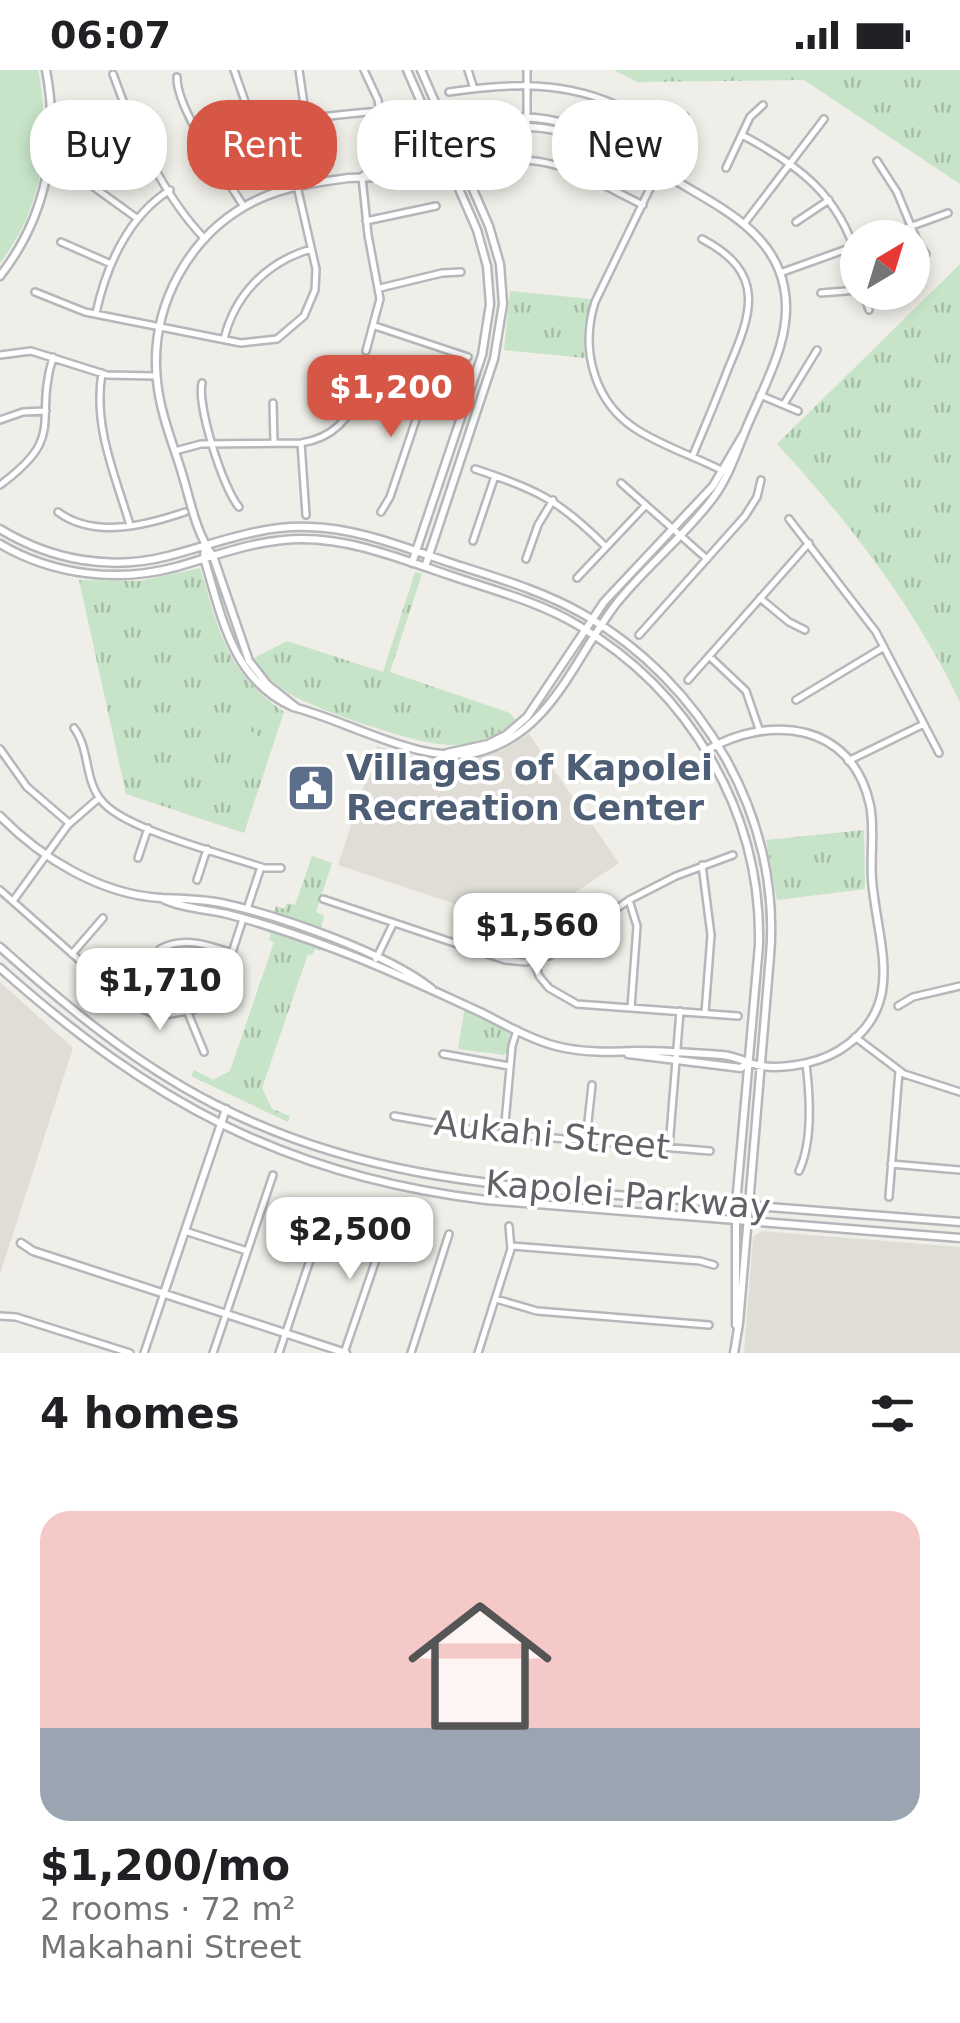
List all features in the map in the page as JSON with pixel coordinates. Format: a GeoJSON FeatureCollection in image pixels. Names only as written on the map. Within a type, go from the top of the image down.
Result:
{"type":"FeatureCollection","features":[{"type":"Feature","properties":{"kind":"street"},"geometry":{"type":"LineString","coordinates":[[0,276],[29,230],[46,179],[52,125],[46,70]]}},
{"type":"Feature","properties":{"kind":"street"},"geometry":{"type":"LineString","coordinates":[[234,70],[244,100]]}},
{"type":"Feature","properties":{"kind":"street"},"geometry":{"type":"LineString","coordinates":[[299,70],[303,100]]}},
{"type":"Feature","properties":{"kind":"street"},"geometry":{"type":"LineString","coordinates":[[364,70],[377,100]]}},
{"type":"Feature","properties":{"kind":"street"},"geometry":{"type":"LineString","coordinates":[[407,70],[420,100]]}},
{"type":"Feature","properties":{"kind":"street"},"geometry":{"type":"LineString","coordinates":[[421,70],[434,100]]}},
{"type":"Feature","properties":{"kind":"street"},"geometry":{"type":"LineString","coordinates":[[468,70],[474,89]]}},
{"type":"Feature","properties":{"kind":"street"},"geometry":{"type":"LineString","coordinates":[[527,70],[528,100]]}},
{"type":"Feature","properties":{"kind":"street"},"geometry":{"type":"LineString","coordinates":[[112,74],[121,100]]}},
{"type":"Feature","properties":{"kind":"street"},"geometry":{"type":"LineString","coordinates":[[177,77],[179,95],[187,109]]}},
{"type":"Feature","properties":{"kind":"street"},"geometry":{"type":"LineString","coordinates":[[449,92],[528,84],[580,91],[602,100]]}},
{"type":"Feature","properties":{"kind":"street"},"geometry":{"type":"LineString","coordinates":[[726,168],[753,113],[763,104]]}},
{"type":"Feature","properties":{"kind":"street"},"geometry":{"type":"LineString","coordinates":[[744,224],[824,119]]}},
{"type":"Feature","properties":{"kind":"street"},"geometry":{"type":"LineString","coordinates":[[742,135],[791,163],[828,200],[840,220]]}},
{"type":"Feature","properties":{"kind":"street"},"geometry":{"type":"LineString","coordinates":[[532,160],[568,168],[642,205]]}},
{"type":"Feature","properties":{"kind":"street"},"geometry":{"type":"LineString","coordinates":[[877,161],[909,220]]}},
{"type":"Feature","properties":{"kind":"street"},"geometry":{"type":"LineString","coordinates":[[167,185],[187,219],[205,238]]}},
{"type":"Feature","properties":{"kind":"street"},"geometry":{"type":"LineString","coordinates":[[98,190],[138,219]]}},
{"type":"Feature","properties":{"kind":"street"},"geometry":{"type":"LineString","coordinates":[[96,314],[111,264],[138,219],[170,190]]}},
{"type":"Feature","properties":{"kind":"street"},"geometry":{"type":"LineString","coordinates":[[234,190],[244,207]]}},
{"type":"Feature","properties":{"kind":"street"},"geometry":{"type":"LineString","coordinates":[[287,190],[244,207],[205,238],[178,275],[159,327],[156,376],[205,545],[213,556],[249,661],[268,684],[298,708]]}},
{"type":"Feature","properties":{"kind":"street"},"geometry":{"type":"LineString","coordinates":[[35,292],[96,314],[224,340],[263,343],[295,327],[308,310],[315,290],[316,276],[298,190]]}},
{"type":"Feature","properties":{"kind":"street"},"geometry":{"type":"LineString","coordinates":[[363,190],[380,288],[376,326],[366,351]]}},
{"type":"Feature","properties":{"kind":"street"},"geometry":{"type":"LineString","coordinates":[[412,563],[482,356],[489,317],[488,279],[481,242],[459,190]]}},
{"type":"Feature","properties":{"kind":"street"},"geometry":{"type":"LineString","coordinates":[[425,567],[494,359],[502,318],[502,278],[494,238],[474,190]]}},
{"type":"Feature","properties":{"kind":"street"},"geometry":{"type":"LineString","coordinates":[[650,190],[595,302],[589,331],[590,360],[600,388],[622,418],[645,435],[726,473]]}},
{"type":"Feature","properties":{"kind":"street"},"geometry":{"type":"LineString","coordinates":[[205,545],[204,558],[228,637],[243,667],[270,694],[298,708],[410,747],[439,753],[460,756],[480,752],[521,733],[547,708],[630,588],[714,497],[744,434],[784,328],[786,302],[770,251],[744,224],[690,190]]}},
{"type":"Feature","properties":{"kind":"street"},"geometry":{"type":"LineString","coordinates":[[796,222],[828,200]]}},
{"type":"Feature","properties":{"kind":"street"},"geometry":{"type":"LineString","coordinates":[[366,221],[436,206]]}},
{"type":"Feature","properties":{"kind":"street"},"geometry":{"type":"LineString","coordinates":[[929,220],[948,213]]}},
{"type":"Feature","properties":{"kind":"street"},"geometry":{"type":"LineString","coordinates":[[693,455],[750,310],[740,270],[725,253],[702,239]]}},
{"type":"Feature","properties":{"kind":"street"},"geometry":{"type":"LineString","coordinates":[[62,242],[111,264]]}},
{"type":"Feature","properties":{"kind":"street"},"geometry":{"type":"LineString","coordinates":[[224,340],[232,313],[254,282],[284,259],[311,249]]}},
{"type":"Feature","properties":{"kind":"street"},"geometry":{"type":"LineString","coordinates":[[780,273],[840,251]]}},
{"type":"Feature","properties":{"kind":"street"},"geometry":{"type":"LineString","coordinates":[[380,288],[461,272]]}},
{"type":"Feature","properties":{"kind":"street"},"geometry":{"type":"LineString","coordinates":[[821,294],[840,293]]}},
{"type":"Feature","properties":{"kind":"street"},"geometry":{"type":"LineString","coordinates":[[376,326],[468,357]]}},
{"type":"Feature","properties":{"kind":"street"},"geometry":{"type":"LineString","coordinates":[[0,355],[24,350],[102,373],[156,376]]}},
{"type":"Feature","properties":{"kind":"street"},"geometry":{"type":"LineString","coordinates":[[784,404],[817,350]]}},
{"type":"Feature","properties":{"kind":"street"},"geometry":{"type":"LineString","coordinates":[[0,485],[42,452],[46,385],[54,357]]}},
{"type":"Feature","properties":{"kind":"street"},"geometry":{"type":"LineString","coordinates":[[102,373],[100,426],[130,526]]}},
{"type":"Feature","properties":{"kind":"street"},"geometry":{"type":"LineString","coordinates":[[320,376],[419,410]]}},
{"type":"Feature","properties":{"kind":"street"},"geometry":{"type":"LineString","coordinates":[[202,383],[200,398],[230,494],[239,507]]}},
{"type":"Feature","properties":{"kind":"street"},"geometry":{"type":"LineString","coordinates":[[381,512],[390,498],[428,384]]}},
{"type":"Feature","properties":{"kind":"street"},"geometry":{"type":"LineString","coordinates":[[175,452],[195,445],[317,439],[337,428],[351,412],[360,390]]}},
{"type":"Feature","properties":{"kind":"street"},"geometry":{"type":"LineString","coordinates":[[760,395],[798,411]]}},
{"type":"Feature","properties":{"kind":"street"},"geometry":{"type":"LineString","coordinates":[[273,403],[274,443]]}},
{"type":"Feature","properties":{"kind":"street"},"geometry":{"type":"LineString","coordinates":[[0,420],[22,412],[46,410]]}},
{"type":"Feature","properties":{"kind":"street"},"geometry":{"type":"LineString","coordinates":[[302,442],[306,515]]}},
{"type":"Feature","properties":{"kind":"street"},"geometry":{"type":"LineString","coordinates":[[474,469],[531,488],[553,500],[605,546]]}},
{"type":"Feature","properties":{"kind":"street"},"geometry":{"type":"LineString","coordinates":[[439,753],[488,744],[520,724],[540,703],[616,588],[726,473]]}},
{"type":"Feature","properties":{"kind":"street"},"geometry":{"type":"LineString","coordinates":[[473,542],[494,476]]}},
{"type":"Feature","properties":{"kind":"street"},"geometry":{"type":"LineString","coordinates":[[639,635],[745,516],[757,497],[761,480]]}},
{"type":"Feature","properties":{"kind":"street"},"geometry":{"type":"LineString","coordinates":[[621,483],[707,558]]}},
{"type":"Feature","properties":{"kind":"street"},"geometry":{"type":"LineString","coordinates":[[526,559],[538,524],[553,500]]}},
{"type":"Feature","properties":{"kind":"street"},"geometry":{"type":"LineString","coordinates":[[577,578],[646,505]]}},
{"type":"Feature","properties":{"kind":"street"},"geometry":{"type":"LineString","coordinates":[[58,512],[85,524],[130,526],[185,512]]}},
{"type":"Feature","properties":{"kind":"street"},"geometry":{"type":"LineString","coordinates":[[790,519],[884,647],[938,753]]}},
{"type":"Feature","properties":{"kind":"street"},"geometry":{"type":"LineString","coordinates":[[0,529],[48,552],[98,562],[151,560],[259,530],[302,526],[359,533],[534,590],[601,625],[663,674],[718,744],[752,820],[764,862],[772,936],[734,1353]]}},
{"type":"Feature","properties":{"kind":"street"},"geometry":{"type":"LineString","coordinates":[[0,544],[44,564],[98,574],[153,572],[262,542],[302,539],[356,545],[529,602],[594,635],[654,683],[708,750],[741,824],[752,864],[759,936],[736,1204],[736,1336]]}},
{"type":"Feature","properties":{"kind":"street"},"geometry":{"type":"LineString","coordinates":[[688,680],[809,543]]}},
{"type":"Feature","properties":{"kind":"street"},"geometry":{"type":"LineString","coordinates":[[760,598],[789,622],[806,630]]}},
{"type":"Feature","properties":{"kind":"street"},"geometry":{"type":"LineString","coordinates":[[796,700],[884,647]]}},
{"type":"Feature","properties":{"kind":"street"},"geometry":{"type":"LineString","coordinates":[[708,656],[746,691],[760,729]]}},
{"type":"Feature","properties":{"kind":"street"},"geometry":{"type":"LineString","coordinates":[[848,760],[924,724]]}},
{"type":"Feature","properties":{"kind":"street"},"geometry":{"type":"LineString","coordinates":[[74,728],[82,741],[99,798],[119,817],[261,867],[282,868]]}},
{"type":"Feature","properties":{"kind":"street"},"geometry":{"type":"LineString","coordinates":[[0,816],[47,856],[101,884],[245,915],[375,962],[560,1047],[676,1057],[741,1068],[748,1062],[806,1064],[836,1052],[855,1038],[878,1004],[884,983],[886,956],[872,879],[871,811],[864,787],[848,760],[833,747],[786,728],[760,729],[708,750]]}},
{"type":"Feature","properties":{"kind":"street"},"geometry":{"type":"LineString","coordinates":[[0,749],[27,788],[69,823]]}},
{"type":"Feature","properties":{"kind":"street"},"geometry":{"type":"LineString","coordinates":[[12,901],[69,823],[99,798]]}},
{"type":"Feature","properties":{"kind":"street"},"geometry":{"type":"LineString","coordinates":[[138,858],[148,828]]}},
{"type":"Feature","properties":{"kind":"street"},"geometry":{"type":"LineString","coordinates":[[197,880],[208,848]]}},
{"type":"Feature","properties":{"kind":"street"},"geometry":{"type":"LineString","coordinates":[[323,899],[505,960],[534,961],[554,952],[629,900],[732,855]]}},
{"type":"Feature","properties":{"kind":"street"},"geometry":{"type":"LineString","coordinates":[[702,865],[710,935],[705,1013]]}},
{"type":"Feature","properties":{"kind":"street"},"geometry":{"type":"LineString","coordinates":[[0,890],[140,1010],[159,1016],[188,1012],[215,992],[261,867]]}},
{"type":"Feature","properties":{"kind":"street"},"geometry":{"type":"LineString","coordinates":[[629,900],[638,931],[632,1008]]}},
{"type":"Feature","properties":{"kind":"street"},"geometry":{"type":"LineString","coordinates":[[72,954],[103,918]]}},
{"type":"Feature","properties":{"kind":"street"},"geometry":{"type":"LineString","coordinates":[[375,962],[394,922]]}},
{"type":"Feature","properties":{"kind":"street"},"geometry":{"type":"LineString","coordinates":[[160,950],[170,944],[193,943],[232,953]]}},
{"type":"Feature","properties":{"kind":"street","name":"Kapolei Parkway"},"geometry":{"type":"LineString","coordinates":[[0,947],[109,1039],[150,1067],[226,1110],[331,1152],[434,1177],[487,1184],[960,1222]]}},
{"type":"Feature","properties":{"kind":"street"},"geometry":{"type":"LineString","coordinates":[[534,961],[544,982],[566,1000],[582,1005],[738,1016]]}},
{"type":"Feature","properties":{"kind":"street","name":"Kapolei Parkway"},"geometry":{"type":"LineString","coordinates":[[0,968],[63,1024],[163,1094],[220,1124],[326,1167],[432,1193],[486,1200],[960,1238]]}},
{"type":"Feature","properties":{"kind":"street"},"geometry":{"type":"LineString","coordinates":[[898,1006],[909,998],[960,986]]}},
{"type":"Feature","properties":{"kind":"street"},"geometry":{"type":"LineString","coordinates":[[669,1147],[680,1011]]}},
{"type":"Feature","properties":{"kind":"street"},"geometry":{"type":"LineString","coordinates":[[188,1012],[204,1052]]}},
{"type":"Feature","properties":{"kind":"street"},"geometry":{"type":"LineString","coordinates":[[504,1134],[517,1030]]}},
{"type":"Feature","properties":{"kind":"street"},"geometry":{"type":"LineString","coordinates":[[855,1038],[899,1071],[926,1084],[960,1092]]}},
{"type":"Feature","properties":{"kind":"street"},"geometry":{"type":"LineString","coordinates":[[443,1054],[510,1066]]}},
{"type":"Feature","properties":{"kind":"street"},"geometry":{"type":"LineString","coordinates":[[799,1172],[805,1154],[806,1064]]}},
{"type":"Feature","properties":{"kind":"street"},"geometry":{"type":"LineString","coordinates":[[889,1197],[899,1071]]}},
{"type":"Feature","properties":{"kind":"street"},"geometry":{"type":"LineString","coordinates":[[586,1140],[592,1085]]}},
{"type":"Feature","properties":{"kind":"street"},"geometry":{"type":"LineString","coordinates":[[144,1353],[226,1110]]}},
{"type":"Feature","properties":{"kind":"street","name":"Aukahi Street"},"geometry":{"type":"LineString","coordinates":[[394,1116],[504,1134],[710,1151]]}},
{"type":"Feature","properties":{"kind":"street"},"geometry":{"type":"LineString","coordinates":[[892,1164],[960,1170]]}},
{"type":"Feature","properties":{"kind":"street"},"geometry":{"type":"LineString","coordinates":[[213,1353],[273,1175]]}},
{"type":"Feature","properties":{"kind":"street"},"geometry":{"type":"LineString","coordinates":[[279,1353],[326,1212]]}},
{"type":"Feature","properties":{"kind":"street"},"geometry":{"type":"LineString","coordinates":[[22,1244],[33,1252],[345,1353],[388,1222]]}},
{"type":"Feature","properties":{"kind":"street"},"geometry":{"type":"LineString","coordinates":[[478,1353],[512,1246],[509,1226]]}},
{"type":"Feature","properties":{"kind":"street"},"geometry":{"type":"LineString","coordinates":[[185,1230],[247,1251]]}},
{"type":"Feature","properties":{"kind":"street"},"geometry":{"type":"LineString","coordinates":[[410,1353],[449,1234]]}},
{"type":"Feature","properties":{"kind":"street"},"geometry":{"type":"LineString","coordinates":[[512,1246],[714,1264]]}},
{"type":"Feature","properties":{"kind":"street"},"geometry":{"type":"LineString","coordinates":[[496,1299],[537,1311],[709,1325]]}},
{"type":"Feature","properties":{"kind":"street"},"geometry":{"type":"LineString","coordinates":[[0,1316],[16,1316],[130,1353]]}},
{"type":"Feature","properties":{"kind":"shaded area"},"geometry":{"type":"Polygon","coordinates":[[[529,734],[619,863],[524,927],[338,865],[377,746],[428,761],[460,762],[500,751],[529,734]]]}},
{"type":"Feature","properties":{"kind":"shaded area"},"geometry":{"type":"Polygon","coordinates":[[[0,982],[73,1048],[0,1274],[0,982]]]}},
{"type":"Feature","properties":{"kind":"shaded area"},"geometry":{"type":"Polygon","coordinates":[[[762,1231],[960,1247],[960,1353],[744,1353],[753,1237],[762,1231]]]}},
{"type":"Feature","properties":{"kind":"green space"},"geometry":{"type":"Polygon","coordinates":[[[0,70],[38,70],[42,100],[30,100],[30,190],[36,190],[15,241],[0,263],[0,70]]]}},
{"type":"Feature","properties":{"kind":"green space"},"geometry":{"type":"Polygon","coordinates":[[[614,70],[960,70],[960,184],[804,80],[637,82],[614,70]]]}},
{"type":"Feature","properties":{"kind":"green space"},"geometry":{"type":"Polygon","coordinates":[[[960,264],[960,702],[922,632],[878,566],[777,444],[913,310],[930,310],[930,294],[960,264]]]}},
{"type":"Feature","properties":{"kind":"green space"},"geometry":{"type":"Polygon","coordinates":[[[510,291],[591,299],[584,331],[585,358],[504,350],[510,291]]]}},
{"type":"Feature","properties":{"kind":"green space"},"geometry":{"type":"Polygon","coordinates":[[[200,568],[227,649],[249,681],[284,712],[244,833],[126,794],[79,580],[140,581],[200,568]]]}},
{"type":"Feature","properties":{"kind":"green space"},"geometry":{"type":"Polygon","coordinates":[[[415,572],[422,574],[390,672],[510,713],[516,720],[494,735],[469,743],[436,744],[367,725],[287,692],[254,658],[287,641],[383,672],[415,572]]]}},
{"type":"Feature","properties":{"kind":"green space"},"geometry":{"type":"Polygon","coordinates":[[[244,726],[268,743],[255,761],[261,766],[249,783],[228,769],[240,752],[231,744],[244,726]]]}},
{"type":"Feature","properties":{"kind":"green space"},"geometry":{"type":"Polygon","coordinates":[[[864,830],[865,889],[777,900],[766,840],[864,830]]]}},
{"type":"Feature","properties":{"kind":"green space"},"geometry":{"type":"Polygon","coordinates":[[[312,856],[332,863],[316,912],[324,916],[321,928],[274,912],[276,906],[284,909],[287,903],[295,905],[312,856]]]}},
{"type":"Feature","properties":{"kind":"green space"},"geometry":{"type":"Polygon","coordinates":[[[268,926],[323,944],[320,951],[315,949],[312,955],[308,954],[262,1088],[272,1109],[290,1116],[288,1122],[191,1076],[194,1070],[213,1080],[230,1071],[274,942],[269,940],[268,926]]]}},
{"type":"Feature","properties":{"kind":"green space"},"geometry":{"type":"Polygon","coordinates":[[[465,1006],[510,1031],[504,1055],[458,1049],[465,1006]]]}},
{"type":"Feature","properties":{"kind":"place","name":"Villages of Kapolei Recreation Center"},"geometry":{"type":"Point","coordinates":[311,788]}}]}
